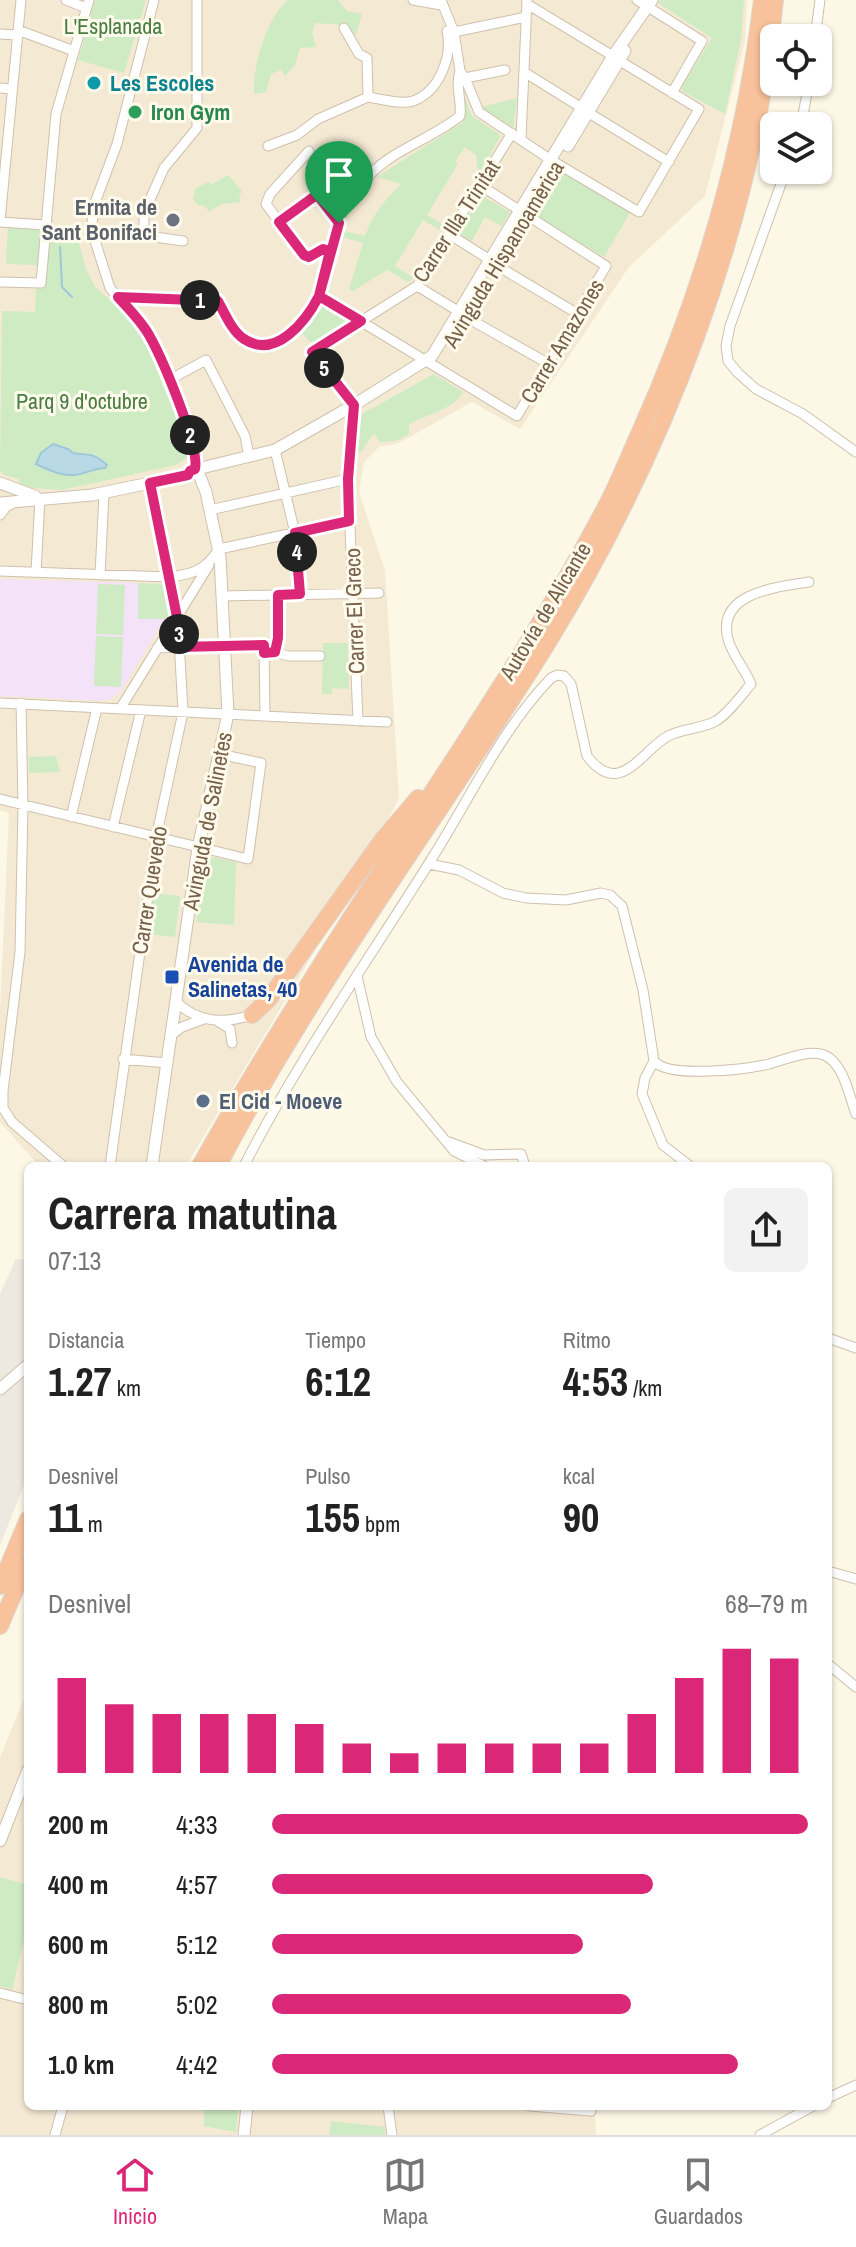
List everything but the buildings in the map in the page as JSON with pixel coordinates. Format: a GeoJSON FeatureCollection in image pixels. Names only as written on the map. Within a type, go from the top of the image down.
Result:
{"type":"FeatureCollection","features":[{"type":"Feature","properties":{"kind":"highway","name":"Autovía de Alicante"},"geometry":{"type":"LineString","coordinates":[[202,1162],[349,920],[536,633],[605,508],[664,377],[705,264],[730,176],[755,56],[762,0]]}},
{"type":"Feature","properties":{"kind":"highway","name":"Autovía de Alicante"},"geometry":{"type":"LineString","coordinates":[[220,1162],[254,1100],[348,949],[548,642],[619,514],[678,383],[720,267],[746,178],[759,117],[770,58],[775,0]]}},
{"type":"Feature","properties":{"kind":"highway"},"geometry":{"type":"LineString","coordinates":[[252,1015],[268,1000],[383,839],[414,803],[449,754],[465,742]]}},
{"type":"Feature","properties":{"kind":"highway"},"geometry":{"type":"LineString","coordinates":[[0,1586],[24,1529]]}},
{"type":"Feature","properties":{"kind":"highway"},"geometry":{"type":"LineString","coordinates":[[0,1626],[24,1569]]}},
{"type":"Feature","properties":{"kind":"street"},"geometry":{"type":"LineString","coordinates":[[21,0],[3,148],[0,222],[46,225]]}},
{"type":"Feature","properties":{"kind":"street"},"geometry":{"type":"LineString","coordinates":[[0,282],[41,283],[56,114],[88,4],[66,0]]}},
{"type":"Feature","properties":{"kind":"street","name":"Avinguda de Salinetes"},"geometry":{"type":"LineString","coordinates":[[153,1162],[198,848],[228,714],[219,549],[210,510],[195,472],[193,444],[148,333],[110,288],[93,240],[91,217],[117,144],[154,0]]}},
{"type":"Feature","properties":{"kind":"street"},"geometry":{"type":"LineString","coordinates":[[183,241],[155,237],[144,229],[144,213],[164,168],[197,128],[197,0]]}},
{"type":"Feature","properties":{"kind":"street"},"geometry":{"type":"LineString","coordinates":[[413,0],[441,3]]}},
{"type":"Feature","properties":{"kind":"street"},"geometry":{"type":"LineString","coordinates":[[817,24],[820,0]]}},
{"type":"Feature","properties":{"kind":"street"},"geometry":{"type":"LineString","coordinates":[[462,75],[479,112],[554,162],[639,212],[699,109],[527,2],[524,72],[516,136]]}},
{"type":"Feature","properties":{"kind":"street"},"geometry":{"type":"LineString","coordinates":[[118,297],[218,301],[235,330],[243,339],[256,344],[269,345],[293,331],[319,296],[342,212],[365,179],[392,157],[460,116],[462,75],[454,32],[441,3]]}},
{"type":"Feature","properties":{"kind":"street"},"geometry":{"type":"LineString","coordinates":[[268,146],[297,135],[318,119],[368,97],[412,101],[423,95],[437,80],[447,61],[449,40],[441,3]]}},
{"type":"Feature","properties":{"kind":"street"},"geometry":{"type":"LineString","coordinates":[[645,5],[702,41],[672,93]]}},
{"type":"Feature","properties":{"kind":"street","name":"Avinguda Hispanoamèrica"},"geometry":{"type":"LineString","coordinates":[[0,503],[104,493],[275,450],[429,364],[586,110],[645,5]]}},
{"type":"Feature","properties":{"kind":"street"},"geometry":{"type":"LineString","coordinates":[[454,32],[526,17]]}},
{"type":"Feature","properties":{"kind":"street"},"geometry":{"type":"LineString","coordinates":[[344,28],[359,54],[367,58],[368,97]]}},
{"type":"Feature","properties":{"kind":"street"},"geometry":{"type":"LineString","coordinates":[[0,34],[17,33],[74,51]]}},
{"type":"Feature","properties":{"kind":"street"},"geometry":{"type":"LineString","coordinates":[[462,75],[505,70]]}},
{"type":"Feature","properties":{"kind":"street"},"geometry":{"type":"LineString","coordinates":[[524,72],[669,162]]}},
{"type":"Feature","properties":{"kind":"street"},"geometry":{"type":"LineString","coordinates":[[0,88],[12,89]]}},
{"type":"Feature","properties":{"kind":"street","name":"Carrer Illa Trinitat"},"geometry":{"type":"LineString","coordinates":[[355,404],[312,352],[417,286],[480,185],[516,136]]}},
{"type":"Feature","properties":{"kind":"street"},"geometry":{"type":"LineString","coordinates":[[309,151],[270,194],[266,204],[304,255],[309,257],[323,249],[330,251]]}},
{"type":"Feature","properties":{"kind":"street"},"geometry":{"type":"LineString","coordinates":[[781,184],[730,326],[726,346],[728,361],[756,389],[803,414],[856,452]]}},
{"type":"Feature","properties":{"kind":"street"},"geometry":{"type":"LineString","coordinates":[[480,185],[523,214]]}},
{"type":"Feature","properties":{"kind":"street"},"geometry":{"type":"LineString","coordinates":[[279,222],[315,196],[339,223]]}},
{"type":"Feature","properties":{"kind":"street","name":"Carrer Amazones"},"geometry":{"type":"LineString","coordinates":[[429,364],[517,416],[606,266],[523,214]]}},
{"type":"Feature","properties":{"kind":"street"},"geometry":{"type":"LineString","coordinates":[[449,234],[578,314]]}},
{"type":"Feature","properties":{"kind":"street"},"geometry":{"type":"LineString","coordinates":[[417,286],[549,364]]}},
{"type":"Feature","properties":{"kind":"street"},"geometry":{"type":"LineString","coordinates":[[319,296],[429,364]]}},
{"type":"Feature","properties":{"kind":"street"},"geometry":{"type":"LineString","coordinates":[[169,380],[206,360],[245,436],[249,456]]}},
{"type":"Feature","properties":{"kind":"street","name":"Carrer El Greco"},"geometry":{"type":"LineString","coordinates":[[355,404],[348,479],[358,721]]}},
{"type":"Feature","properties":{"kind":"street"},"geometry":{"type":"LineString","coordinates":[[275,450],[295,533],[300,594]]}},
{"type":"Feature","properties":{"kind":"street"},"geometry":{"type":"LineString","coordinates":[[210,510],[348,479]]}},
{"type":"Feature","properties":{"kind":"street"},"geometry":{"type":"LineString","coordinates":[[0,483],[40,498],[36,572]]}},
{"type":"Feature","properties":{"kind":"street","name":"Carrer Quevedo"},"geometry":{"type":"LineString","coordinates":[[110,1162],[156,838],[183,712],[176,615],[150,483]]}},
{"type":"Feature","properties":{"kind":"street"},"geometry":{"type":"LineString","coordinates":[[100,575],[104,493]]}},
{"type":"Feature","properties":{"kind":"street"},"geometry":{"type":"LineString","coordinates":[[0,515],[18,500]]}},
{"type":"Feature","properties":{"kind":"street"},"geometry":{"type":"LineString","coordinates":[[120,709],[219,549],[349,521]]}},
{"type":"Feature","properties":{"kind":"street"},"geometry":{"type":"LineString","coordinates":[[0,571],[169,577],[188,575],[209,565]]}},
{"type":"Feature","properties":{"kind":"street"},"geometry":{"type":"LineString","coordinates":[[246,1162],[296,1072],[429,864],[513,723],[551,678],[564,676],[571,684],[587,756],[593,764],[612,772],[629,771],[667,737],[715,722],[751,684],[728,642],[725,624],[736,603],[748,595],[809,582]]}},
{"type":"Feature","properties":{"kind":"street"},"geometry":{"type":"LineString","coordinates":[[222,596],[379,593]]}},
{"type":"Feature","properties":{"kind":"street"},"geometry":{"type":"LineString","coordinates":[[265,716],[269,649],[278,638],[278,595]]}},
{"type":"Feature","properties":{"kind":"street"},"geometry":{"type":"LineString","coordinates":[[157,648],[224,646],[269,649],[289,656],[320,656]]}},
{"type":"Feature","properties":{"kind":"street"},"geometry":{"type":"LineString","coordinates":[[0,703],[387,722]]}},
{"type":"Feature","properties":{"kind":"street"},"geometry":{"type":"LineString","coordinates":[[21,703],[23,805],[20,952],[3,1108],[12,1122],[58,1162]]}},
{"type":"Feature","properties":{"kind":"street"},"geometry":{"type":"LineString","coordinates":[[71,817],[97,708]]}},
{"type":"Feature","properties":{"kind":"street"},"geometry":{"type":"LineString","coordinates":[[113,827],[141,710]]}},
{"type":"Feature","properties":{"kind":"street"},"geometry":{"type":"LineString","coordinates":[[0,799],[248,859],[261,763],[219,754]]}},
{"type":"Feature","properties":{"kind":"street"},"geometry":{"type":"LineString","coordinates":[[429,864],[459,870],[503,893],[526,898],[566,900],[601,893],[610,895],[622,906],[643,990],[654,1061],[658,1066],[669,1070],[710,1070],[766,1064],[805,1054],[823,1054],[834,1062],[845,1081],[856,1114]]}},
{"type":"Feature","properties":{"kind":"street"},"geometry":{"type":"LineString","coordinates":[[357,976],[371,1037],[397,1082],[454,1151],[476,1162]]}},
{"type":"Feature","properties":{"kind":"street"},"geometry":{"type":"LineString","coordinates":[[175,1001],[185,1010],[230,1029],[232,1043]]}},
{"type":"Feature","properties":{"kind":"street"},"geometry":{"type":"LineString","coordinates":[[219,1022],[252,1015]]}},
{"type":"Feature","properties":{"kind":"street"},"geometry":{"type":"LineString","coordinates":[[170,1036],[182,1027],[204,1019]]}},
{"type":"Feature","properties":{"kind":"street"},"geometry":{"type":"LineString","coordinates":[[123,1059],[166,1063]]}},
{"type":"Feature","properties":{"kind":"street"},"geometry":{"type":"LineString","coordinates":[[654,1061],[645,1078],[642,1094],[663,1145],[685,1162]]}},
{"type":"Feature","properties":{"kind":"street"},"geometry":{"type":"LineString","coordinates":[[449,1142],[484,1155],[521,1154],[524,1162]]}},
{"type":"Feature","properties":{"kind":"street"},"geometry":{"type":"LineString","coordinates":[[832,1339],[856,1348]]}},
{"type":"Feature","properties":{"kind":"street"},"geometry":{"type":"LineString","coordinates":[[0,1389],[24,1368]]}},
{"type":"Feature","properties":{"kind":"street"},"geometry":{"type":"LineString","coordinates":[[832,1572],[856,1579]]}},
{"type":"Feature","properties":{"kind":"street"},"geometry":{"type":"LineString","coordinates":[[832,1667],[856,1687]]}},
{"type":"Feature","properties":{"kind":"street"},"geometry":{"type":"LineString","coordinates":[[0,1841],[22,1801]]}},
{"type":"Feature","properties":{"kind":"street"},"geometry":{"type":"LineString","coordinates":[[0,1993],[24,1999]]}},
{"type":"Feature","properties":{"kind":"street"},"geometry":{"type":"LineString","coordinates":[[832,2096],[856,2085]]}},
{"type":"Feature","properties":{"kind":"street"},"geometry":{"type":"LineString","coordinates":[[55,2135],[62,2110]]}},
{"type":"Feature","properties":{"kind":"street"},"geometry":{"type":"LineString","coordinates":[[244,2135],[247,2110]]}},
{"type":"Feature","properties":{"kind":"street"},"geometry":{"type":"LineString","coordinates":[[389,2110],[392,2135]]}},
{"type":"Feature","properties":{"kind":"street"},"geometry":{"type":"LineString","coordinates":[[579,2110],[591,2111]]}},
{"type":"Feature","properties":{"kind":"street"},"geometry":{"type":"LineString","coordinates":[[760,2135],[806,2110]]}},
{"type":"Feature","properties":{"kind":"shaded area"},"geometry":{"type":"Polygon","coordinates":[[[0,0],[747,0],[745,41],[705,196],[629,267],[520,429],[472,402],[399,443],[379,447],[364,462],[359,492],[385,570],[399,799],[310,959],[188,1162],[35,1162],[0,1122],[0,1009],[9,813],[0,810],[0,0]]]}},
{"type":"Feature","properties":{"kind":"shaded area"},"geometry":{"type":"Polygon","coordinates":[[[0,579],[138,583],[138,618],[165,619],[122,689],[111,699],[0,696],[0,579]]]}},
{"type":"Feature","properties":{"kind":"shaded area"},"geometry":{"type":"Polygon","coordinates":[[[16,1259],[24,1259],[24,1485],[0,1545],[0,1294],[16,1259]]]}},
{"type":"Feature","properties":{"kind":"shaded area"},"geometry":{"type":"Polygon","coordinates":[[[24,1699],[24,2110],[594,2110],[596,2135],[0,2135],[0,1757],[24,1699]]]}},
{"type":"Feature","properties":{"kind":"green space","name":"L'Esplanada"},"geometry":{"type":"Polygon","coordinates":[[[95,0],[146,0],[124,73],[78,60],[95,0]]]}},
{"type":"Feature","properties":{"kind":"green space"},"geometry":{"type":"Polygon","coordinates":[[[288,0],[338,0],[347,11],[362,14],[356,35],[344,25],[315,23],[312,32],[316,47],[300,48],[295,65],[285,76],[281,70],[271,74],[266,92],[254,94],[262,43],[280,8],[288,0]]]}},
{"type":"Feature","properties":{"kind":"green space"},"geometry":{"type":"Polygon","coordinates":[[[660,0],[744,0],[741,40],[725,114],[682,91],[682,86],[712,38],[658,3],[660,0]]]}},
{"type":"Feature","properties":{"kind":"green space"},"geometry":{"type":"Polygon","coordinates":[[[463,93],[472,116],[500,137],[478,175],[476,155],[465,147],[427,215],[446,226],[442,231],[423,220],[395,266],[414,278],[408,282],[387,270],[353,291],[349,289],[363,243],[342,237],[344,231],[365,236],[380,208],[401,184],[377,177],[463,122],[466,111],[463,93]]]}},
{"type":"Feature","properties":{"kind":"green space"},"geometry":{"type":"Polygon","coordinates":[[[517,98],[513,128],[481,107],[517,98]]]}},
{"type":"Feature","properties":{"kind":"green space"},"geometry":{"type":"Polygon","coordinates":[[[560,169],[631,211],[604,257],[532,215],[560,169]]]}},
{"type":"Feature","properties":{"kind":"green space"},"geometry":{"type":"Polygon","coordinates":[[[228,175],[242,191],[239,197],[241,202],[222,204],[209,212],[205,206],[197,205],[193,199],[196,188],[228,175]]]}},
{"type":"Feature","properties":{"kind":"green space"},"geometry":{"type":"Polygon","coordinates":[[[481,195],[510,212],[502,226],[485,217],[472,241],[458,233],[481,195]]]}},
{"type":"Feature","properties":{"kind":"green space"},"geometry":{"type":"Polygon","coordinates":[[[8,225],[41,228],[38,265],[6,264],[8,225]]]}},
{"type":"Feature","properties":{"kind":"green space","name":"Parq 9 d'octubre"},"geometry":{"type":"Polygon","coordinates":[[[50,229],[76,231],[75,242],[79,243],[95,287],[124,312],[143,336],[190,452],[176,465],[62,490],[20,484],[19,479],[4,475],[0,470],[2,311],[35,312],[36,288],[45,287],[50,229]]]}},
{"type":"Feature","properties":{"kind":"green space"},"geometry":{"type":"Polygon","coordinates":[[[323,303],[348,320],[313,345],[299,330],[323,303]]]}},
{"type":"Feature","properties":{"kind":"green space"},"geometry":{"type":"Polygon","coordinates":[[[434,374],[463,392],[459,398],[447,407],[409,424],[409,434],[396,441],[380,442],[374,433],[362,451],[356,453],[362,414],[434,374]]]}},
{"type":"Feature","properties":{"kind":"green space"},"geometry":{"type":"Polygon","coordinates":[[[138,583],[163,584],[168,615],[165,619],[138,619],[138,583]]]}},
{"type":"Feature","properties":{"kind":"green space"},"geometry":{"type":"Polygon","coordinates":[[[98,584],[125,585],[123,635],[96,634],[98,584]]]}},
{"type":"Feature","properties":{"kind":"green space"},"geometry":{"type":"Polygon","coordinates":[[[96,636],[123,637],[121,687],[94,686],[96,636]]]}},
{"type":"Feature","properties":{"kind":"green space"},"geometry":{"type":"Polygon","coordinates":[[[323,643],[348,643],[349,689],[332,688],[332,694],[322,694],[323,643]]]}},
{"type":"Feature","properties":{"kind":"green space"},"geometry":{"type":"Polygon","coordinates":[[[56,756],[60,772],[29,773],[29,757],[56,756]]]}},
{"type":"Feature","properties":{"kind":"green space"},"geometry":{"type":"Polygon","coordinates":[[[205,856],[236,862],[234,925],[196,922],[205,856]]]}},
{"type":"Feature","properties":{"kind":"green space"},"geometry":{"type":"Polygon","coordinates":[[[153,893],[180,896],[175,937],[148,934],[153,893]]]}},
{"type":"Feature","properties":{"kind":"green space"},"geometry":{"type":"Polygon","coordinates":[[[0,1877],[24,1884],[24,1940],[12,1990],[0,1986],[0,1877]]]}},
{"type":"Feature","properties":{"kind":"green space"},"geometry":{"type":"Polygon","coordinates":[[[204,2110],[238,2110],[236,2132],[204,2126],[204,2110]]]}},
{"type":"Feature","properties":{"kind":"green space"},"geometry":{"type":"Polygon","coordinates":[[[331,2121],[385,2127],[385,2135],[329,2135],[331,2121]]]}},
{"type":"Feature","properties":{"kind":"water"},"geometry":{"type":"Polygon","coordinates":[[[53,444],[73,453],[94,456],[107,465],[105,468],[68,475],[36,464],[41,453],[53,444]]]}},
{"type":"Feature","properties":{"kind":"waterway"},"geometry":{"type":"LineString","coordinates":[[60,247],[62,287],[72,297]]}},
{"type":"Feature","properties":{"kind":"place","name":"Les Escoles"},"geometry":{"type":"Point","coordinates":[94,83]}},
{"type":"Feature","properties":{"kind":"place","name":"Iron Gym"},"geometry":{"type":"Point","coordinates":[135,112]}},
{"type":"Feature","properties":{"kind":"place","name":"Ermita de Sant Bonifaci"},"geometry":{"type":"Point","coordinates":[173,220]}},
{"type":"Feature","properties":{"kind":"place","name":"Avenida de Salinetas, 40"},"geometry":{"type":"Point","coordinates":[172,977]}},
{"type":"Feature","properties":{"kind":"place","name":"El Cid - Moeve"},"geometry":{"type":"Point","coordinates":[203,1101]}},
{"type":"Feature","properties":{"kind":"route"},"geometry":{"type":"LineString","coordinates":[[339,223],[315,196],[279,222],[304,255],[309,257],[323,249],[330,251],[319,296],[361,321],[312,352],[354,405],[348,479],[349,521],[295,533],[300,594],[278,595],[275,652],[264,653],[264,645],[179,647],[178,622],[150,483],[188,475],[195,469],[196,461],[193,444],[157,349],[148,333],[118,297],[218,301],[243,339],[269,345],[289,335],[315,304],[319,296],[339,223]]}}]}
